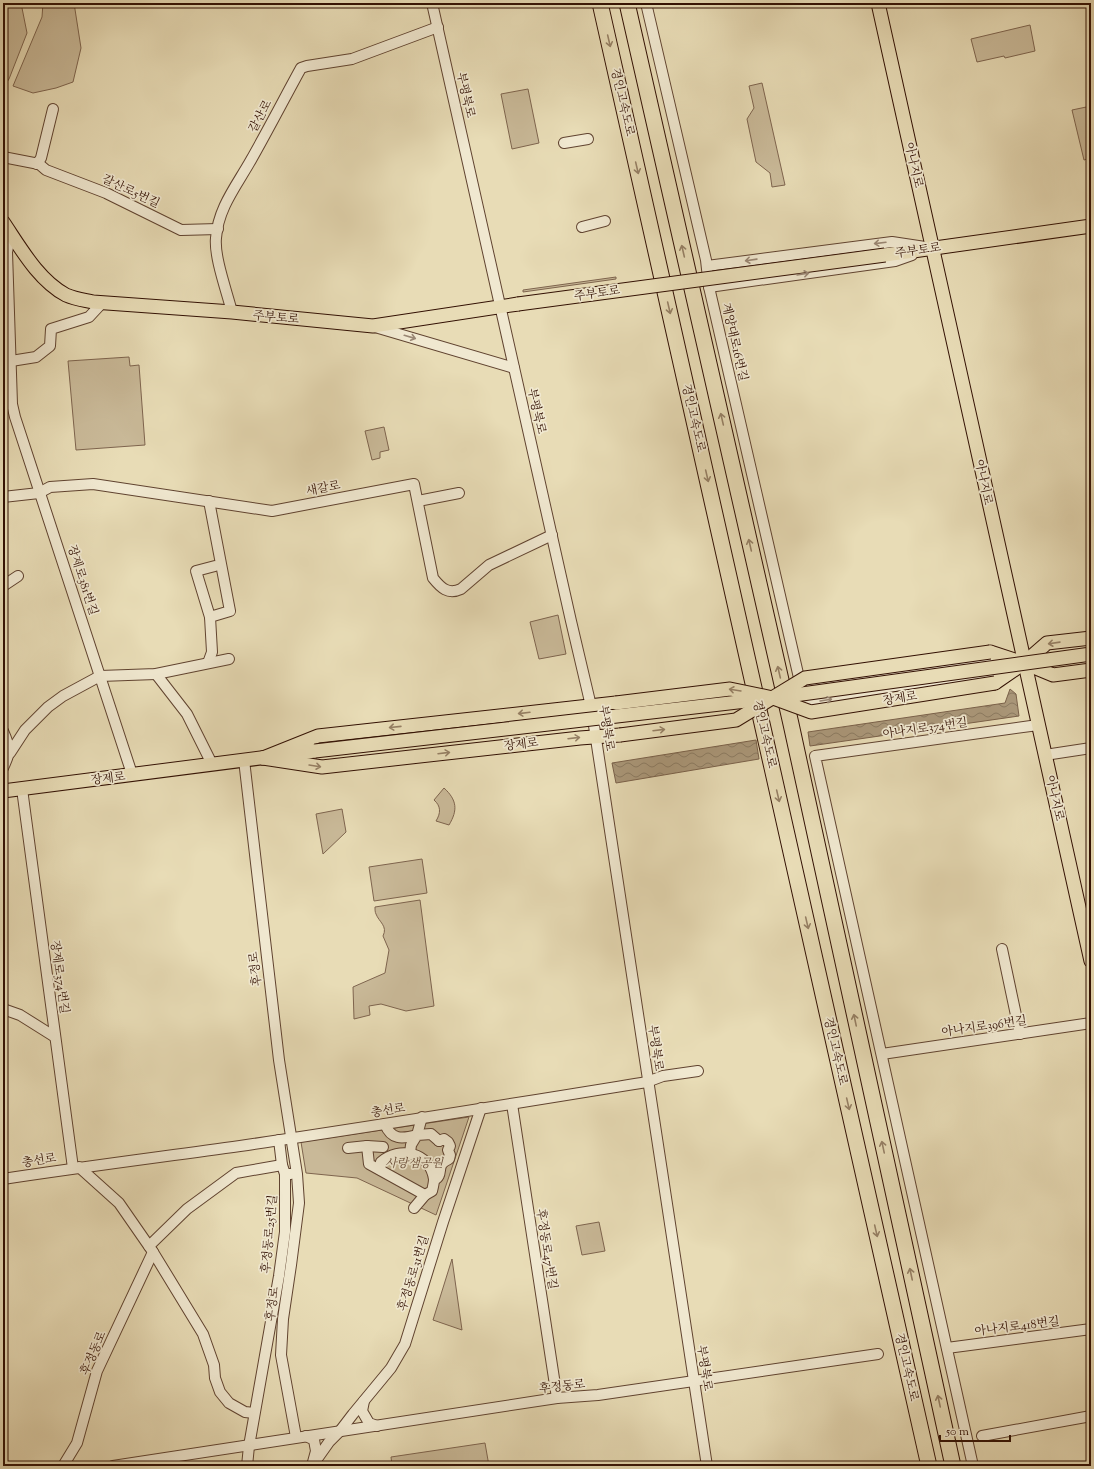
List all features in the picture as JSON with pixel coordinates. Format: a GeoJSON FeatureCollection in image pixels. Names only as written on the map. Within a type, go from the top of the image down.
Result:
{"type":"FeatureCollection","features":[{"type":"Feature","properties":{"kind":"highway","name":"경인고속도로"},"geometry":{"type":"LineString","coordinates":[[600,3],[929,1466]]}},
{"type":"Feature","properties":{"kind":"highway","name":"경인고속도로"},"geometry":{"type":"LineString","coordinates":[[627,3],[791,724],[953,1466]]}},
{"type":"Feature","properties":{"kind":"main road","name":"아나지로"},"geometry":{"type":"LineString","coordinates":[[878,3],[1091,960]]}},
{"type":"Feature","properties":{"kind":"main road","name":"주부토로"},"geometry":{"type":"LineString","coordinates":[[3,222],[7,236],[43,276],[55,287],[78,299],[102,303],[232,312],[373,326],[500,306],[1091,226]]}},
{"type":"Feature","properties":{"kind":"main road","name":"장제로"},"geometry":{"type":"LineString","coordinates":[[263,758],[318,736],[730,689],[773,698],[811,712],[995,683],[1024,663],[1047,643],[1091,638]]}},
{"type":"Feature","properties":{"kind":"main road","name":"장제로"},"geometry":{"type":"LineString","coordinates":[[263,758],[322,767],[597,736],[620,735],[736,720],[805,678],[990,652],[1024,663],[1053,675],[1091,670]]}},
{"type":"Feature","properties":{"kind":"main road","name":"장제로"},"geometry":{"type":"LineString","coordinates":[[3,791],[315,751],[773,698],[1091,654]]}},
{"type":"Feature","properties":{"kind":"street","name":"부평북로"},"geometry":{"type":"LineString","coordinates":[[432,3],[597,736],[603,791],[707,1466]]}},
{"type":"Feature","properties":{"kind":"street","name":"계양대로16번길"},"geometry":{"type":"LineString","coordinates":[[646,3],[707,266],[709,287],[805,704],[994,675],[1024,663]]}},
{"type":"Feature","properties":{"kind":"street","name":"갈산로"},"geometry":{"type":"LineString","coordinates":[[232,312],[216,251],[216,237],[218,229],[229,196],[250,162],[301,68],[352,59],[438,27]]}},
{"type":"Feature","properties":{"kind":"street"},"geometry":{"type":"LineString","coordinates":[[37,164],[41,158],[53,109]]}},
{"type":"Feature","properties":{"kind":"street"},"geometry":{"type":"LineString","coordinates":[[564,144],[588,139]]}},
{"type":"Feature","properties":{"kind":"street","name":"갈산로5번길"},"geometry":{"type":"LineString","coordinates":[[3,157],[39,164],[46,170],[106,193],[181,230],[218,229]]}},
{"type":"Feature","properties":{"kind":"street"},"geometry":{"type":"LineString","coordinates":[[582,227],[605,221]]}},
{"type":"Feature","properties":{"kind":"street","name":"장제로381번길"},"geometry":{"type":"LineString","coordinates":[[7,236],[8,368],[15,417],[132,774]]}},
{"type":"Feature","properties":{"kind":"street"},"geometry":{"type":"LineString","coordinates":[[707,266],[892,242],[932,248]]}},
{"type":"Feature","properties":{"kind":"street"},"geometry":{"type":"LineString","coordinates":[[709,287],[895,261],[932,248]]}},
{"type":"Feature","properties":{"kind":"street"},"geometry":{"type":"LineString","coordinates":[[726,264],[720,270],[720,276],[723,281],[729,284]]}},
{"type":"Feature","properties":{"kind":"street"},"geometry":{"type":"LineString","coordinates":[[8,368],[36,357],[50,346],[51,329],[89,317],[102,303]]}},
{"type":"Feature","properties":{"kind":"street"},"geometry":{"type":"LineString","coordinates":[[373,326],[514,368]]}},
{"type":"Feature","properties":{"kind":"street","name":"새갈로"},"geometry":{"type":"LineString","coordinates":[[3,497],[39,493],[50,487],[93,484],[272,511],[414,484],[433,578],[439,587],[447,591],[461,589],[489,564],[552,535]]}},
{"type":"Feature","properties":{"kind":"street"},"geometry":{"type":"LineString","coordinates":[[418,501],[458,493]]}},
{"type":"Feature","properties":{"kind":"street"},"geometry":{"type":"LineString","coordinates":[[208,501],[230,611],[210,617]]}},
{"type":"Feature","properties":{"kind":"street"},"geometry":{"type":"LineString","coordinates":[[208,663],[212,652],[210,617],[196,571],[215,566]]}},
{"type":"Feature","properties":{"kind":"street"},"geometry":{"type":"LineString","coordinates":[[3,586],[18,576]]}},
{"type":"Feature","properties":{"kind":"street"},"geometry":{"type":"LineString","coordinates":[[3,768],[25,730],[48,707],[63,696],[100,676],[156,674],[229,659]]}},
{"type":"Feature","properties":{"kind":"street"},"geometry":{"type":"LineString","coordinates":[[801,686],[993,661],[1024,663]]}},
{"type":"Feature","properties":{"kind":"street"},"geometry":{"type":"LineString","coordinates":[[156,674],[187,714],[212,764]]}},
{"type":"Feature","properties":{"kind":"street","name":"아나지로374번길"},"geometry":{"type":"LineString","coordinates":[[882,1054],[815,756],[1038,725]]}},
{"type":"Feature","properties":{"kind":"street"},"geometry":{"type":"LineString","coordinates":[[3,731],[9,745],[10,754]]}},
{"type":"Feature","properties":{"kind":"street"},"geometry":{"type":"LineString","coordinates":[[1045,754],[1091,748]]}},
{"type":"Feature","properties":{"kind":"street","name":"후정로"},"geometry":{"type":"LineString","coordinates":[[244,760],[279,1060],[297,1174],[298,1203],[283,1319],[282,1355],[301,1437]]}},
{"type":"Feature","properties":{"kind":"street","name":"장제로374번길"},"geometry":{"type":"LineString","coordinates":[[22,789],[55,1037],[76,1168]]}},
{"type":"Feature","properties":{"kind":"street"},"geometry":{"type":"LineString","coordinates":[[1002,949],[1020,1034]]}},
{"type":"Feature","properties":{"kind":"street"},"geometry":{"type":"LineString","coordinates":[[3,1009],[20,1015],[55,1037]]}},
{"type":"Feature","properties":{"kind":"street","name":"아나지로396번길"},"geometry":{"type":"LineString","coordinates":[[882,1054],[1091,1023]]}},
{"type":"Feature","properties":{"kind":"street"},"geometry":{"type":"LineString","coordinates":[[882,1054],[973,1466]]}},
{"type":"Feature","properties":{"kind":"street","name":"충선로"},"geometry":{"type":"LineString","coordinates":[[3,1179],[385,1124],[647,1082],[663,1076],[698,1071]]}},
{"type":"Feature","properties":{"kind":"street","name":"후정동로47번길"},"geometry":{"type":"LineString","coordinates":[[512,1104],[557,1398]]}},
{"type":"Feature","properties":{"kind":"street","name":"후정동로31번길"},"geometry":{"type":"LineString","coordinates":[[313,1465],[329,1442],[340,1431],[391,1368],[404,1344],[481,1108]]}},
{"type":"Feature","properties":{"kind":"street"},"geometry":{"type":"LineString","coordinates":[[410,1153],[411,1145],[417,1135],[422,1117]]}},
{"type":"Feature","properties":{"kind":"street"},"geometry":{"type":"LineString","coordinates":[[385,1124],[388,1131],[395,1136],[404,1139],[417,1135],[431,1134],[439,1141],[444,1139],[448,1142],[450,1146],[448,1150],[450,1155],[449,1159],[443,1162],[440,1166],[440,1174],[434,1180]]}},
{"type":"Feature","properties":{"kind":"street"},"geometry":{"type":"LineString","coordinates":[[348,1148],[366,1146],[383,1147],[395,1136]]}},
{"type":"Feature","properties":{"kind":"street"},"geometry":{"type":"LineString","coordinates":[[279,1140],[284,1169]]}},
{"type":"Feature","properties":{"kind":"street"},"geometry":{"type":"LineString","coordinates":[[366,1146],[369,1164],[425,1195]]}},
{"type":"Feature","properties":{"kind":"street"},"geometry":{"type":"LineString","coordinates":[[383,1147],[388,1157]]}},
{"type":"Feature","properties":{"kind":"street"},"geometry":{"type":"LineString","coordinates":[[381,1170],[380,1162],[396,1154],[410,1153],[425,1162],[431,1170],[434,1180],[432,1191],[425,1195],[414,1208]]}},
{"type":"Feature","properties":{"kind":"street"},"geometry":{"type":"LineString","coordinates":[[76,1168],[119,1203],[151,1249],[203,1334],[214,1365],[215,1378],[220,1392],[229,1403],[245,1412],[254,1413]]}},
{"type":"Feature","properties":{"kind":"street"},"geometry":{"type":"LineString","coordinates":[[151,1249],[187,1209],[236,1173],[284,1169],[297,1174]]}},
{"type":"Feature","properties":{"kind":"street","name":"후정동로25번길"},"geometry":{"type":"LineString","coordinates":[[249,1446],[284,1240],[284,1169]]}},
{"type":"Feature","properties":{"kind":"street","name":"후정동로"},"geometry":{"type":"LineString","coordinates":[[63,1466],[77,1443],[97,1372],[151,1249]]}},
{"type":"Feature","properties":{"kind":"street","name":"아나지로418번길"},"geometry":{"type":"LineString","coordinates":[[947,1348],[1091,1330]]}},
{"type":"Feature","properties":{"kind":"street","name":"후정동로"},"geometry":{"type":"LineString","coordinates":[[113,1466],[557,1398],[598,1396],[878,1354]]}},
{"type":"Feature","properties":{"kind":"street"},"geometry":{"type":"LineString","coordinates":[[364,1401],[362,1411],[369,1423],[377,1426]]}},
{"type":"Feature","properties":{"kind":"street"},"geometry":{"type":"LineString","coordinates":[[982,1436],[1091,1416]]}},
{"type":"Feature","properties":{"kind":"street"},"geometry":{"type":"LineString","coordinates":[[301,1437],[314,1440],[316,1451],[313,1465]]}},
{"type":"Feature","properties":{"kind":"street"},"geometry":{"type":"LineString","coordinates":[[247,1466],[249,1446]]}},
{"type":"Feature","properties":{"kind":"green space"},"geometry":{"type":"Polygon","coordinates":[[[3,3],[21,3],[27,33],[9,79],[3,88],[3,3]]]}},
{"type":"Feature","properties":{"kind":"green space"},"geometry":{"type":"Polygon","coordinates":[[[43,3],[74,3],[81,48],[73,82],[56,88],[33,93],[13,86],[42,17],[43,3]]]}},
{"type":"Feature","properties":{"kind":"green space"},"geometry":{"type":"Polygon","coordinates":[[[1030,25],[1035,51],[1005,58],[1004,56],[977,62],[971,39],[1030,25]]]}},
{"type":"Feature","properties":{"kind":"green space"},"geometry":{"type":"Polygon","coordinates":[[[762,83],[785,185],[772,187],[770,173],[756,162],[747,119],[754,108],[749,86],[762,83]]]}},
{"type":"Feature","properties":{"kind":"green space"},"geometry":{"type":"Polygon","coordinates":[[[528,89],[539,143],[512,149],[501,94],[528,89]]]}},
{"type":"Feature","properties":{"kind":"green space"},"geometry":{"type":"Polygon","coordinates":[[[1091,106],[1091,158],[1084,160],[1072,110],[1091,106]]]}},
{"type":"Feature","properties":{"kind":"green space"},"geometry":{"type":"Polygon","coordinates":[[[616,277],[616,279],[523,292],[523,290],[616,277]]]}},
{"type":"Feature","properties":{"kind":"green space"},"geometry":{"type":"Polygon","coordinates":[[[129,357],[130,366],[139,365],[145,445],[76,450],[68,361],[129,357]]]}},
{"type":"Feature","properties":{"kind":"green space"},"geometry":{"type":"Polygon","coordinates":[[[384,427],[389,450],[380,452],[380,458],[372,460],[365,431],[384,427]]]}},
{"type":"Feature","properties":{"kind":"green space"},"geometry":{"type":"Polygon","coordinates":[[[558,615],[566,654],[539,659],[530,622],[558,615]]]}},
{"type":"Feature","properties":{"kind":"green space"},"geometry":{"type":"Polygon","coordinates":[[[444,788],[452,797],[455,805],[454,815],[449,825],[436,821],[440,810],[434,800],[444,788]]]}},
{"type":"Feature","properties":{"kind":"green space"},"geometry":{"type":"Polygon","coordinates":[[[342,809],[346,832],[323,854],[316,814],[342,809]]]}},
{"type":"Feature","properties":{"kind":"green space"},"geometry":{"type":"Polygon","coordinates":[[[422,859],[427,893],[374,901],[369,867],[422,859]]]}},
{"type":"Feature","properties":{"kind":"green space"},"geometry":{"type":"Polygon","coordinates":[[[420,900],[434,1006],[406,1011],[381,1004],[369,1006],[370,1015],[354,1019],[353,987],[385,973],[389,950],[383,936],[384,927],[377,917],[375,907],[420,900]]]}},
{"type":"Feature","properties":{"kind":"green space","name":"사랑샘공원"},"geometry":{"type":"Polygon","coordinates":[[[469,1117],[436,1215],[357,1178],[306,1173],[301,1142],[469,1117]]]}},
{"type":"Feature","properties":{"kind":"green space"},"geometry":{"type":"Polygon","coordinates":[[[599,1222],[605,1251],[582,1255],[576,1226],[599,1222]]]}},
{"type":"Feature","properties":{"kind":"green space"},"geometry":{"type":"Polygon","coordinates":[[[452,1259],[462,1330],[433,1320],[452,1259]]]}},
{"type":"Feature","properties":{"kind":"green space"},"geometry":{"type":"Polygon","coordinates":[[[485,1443],[489,1466],[392,1466],[391,1457],[485,1443]]]}},
{"type":"Feature","properties":{"kind":"water"},"geometry":{"type":"Polygon","coordinates":[[[1010,689],[1016,694],[1019,716],[810,746],[808,732],[1005,703],[1010,689]]]}},
{"type":"Feature","properties":{"kind":"water"},"geometry":{"type":"Polygon","coordinates":[[[756,740],[759,759],[616,783],[612,763],[756,740]]]}}]}
